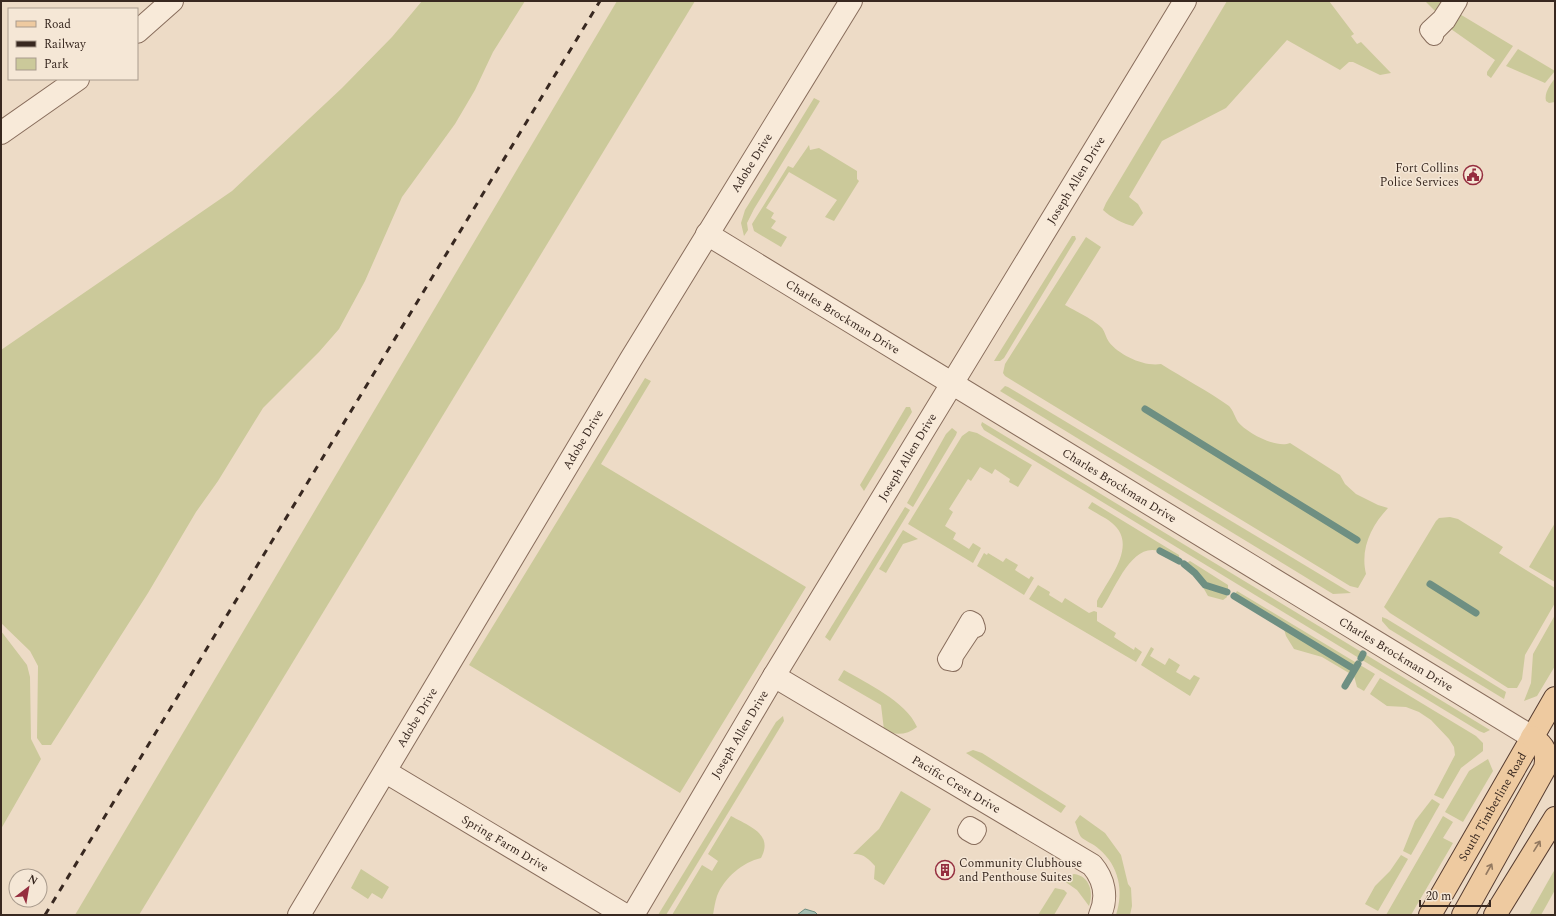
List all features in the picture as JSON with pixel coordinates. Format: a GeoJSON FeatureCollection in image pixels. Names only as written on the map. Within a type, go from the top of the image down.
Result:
{"type":"FeatureCollection","features":[{"type":"Feature","properties":{"kind":"main road","name":"South Timberline Road"},"geometry":{"type":"LineString","coordinates":[[1430,915],[1555,698]]}},
{"type":"Feature","properties":{"kind":"main road"},"geometry":{"type":"LineString","coordinates":[[1463,915],[1544,768],[1547,759],[1546,750],[1532,737]]}},
{"type":"Feature","properties":{"kind":"main road"},"geometry":{"type":"LineString","coordinates":[[1495,915],[1555,818]]}},
{"type":"Feature","properties":{"kind":"street"},"geometry":{"type":"LineString","coordinates":[[138,31],[171,1]]}},
{"type":"Feature","properties":{"kind":"street","name":"Adobe Drive"},"geometry":{"type":"LineString","coordinates":[[299,915],[707,234],[851,1]]}},
{"type":"Feature","properties":{"kind":"street","name":"Joseph Allen Drive"},"geometry":{"type":"LineString","coordinates":[[633,915],[774,676],[1185,1]]}},
{"type":"Feature","properties":{"kind":"street"},"geometry":{"type":"LineString","coordinates":[[1453,1],[1442,18],[1429,30],[1432,35],[1434,36],[1435,32],[1446,21],[1458,1]]}},
{"type":"Feature","properties":{"kind":"street"},"geometry":{"type":"LineString","coordinates":[[1,133],[77,80]]}},
{"type":"Feature","properties":{"kind":"street","name":"Charles Brockman Drive"},"geometry":{"type":"LineString","coordinates":[[707,234],[1532,737]]}},
{"type":"Feature","properties":{"kind":"street","name":"Pacific Crest Drive"},"geometry":{"type":"LineString","coordinates":[[774,676],[1092,865],[1098,872],[1104,891],[1104,900],[1100,915]]}},
{"type":"Feature","properties":{"kind":"street","name":"Spring Farm Drive"},"geometry":{"type":"LineString","coordinates":[[386,772],[624,915]]}},
{"type":"Feature","properties":{"kind":"street","name":"Adobe Drive"},"geometry":{"type":"LineString","coordinates":[[318,915],[320,881]]}},
{"type":"Feature","properties":{"kind":"green space"},"geometry":{"type":"Polygon","coordinates":[[[422,1],[525,1],[493,52],[475,90],[455,124],[402,197],[365,281],[339,329],[319,352],[263,408],[218,481],[196,512],[148,593],[51,745],[42,745],[37,738],[38,666],[30,651],[1,623],[1,350],[232,191],[342,88],[392,37],[422,1]]]}},
{"type":"Feature","properties":{"kind":"green space"},"geometry":{"type":"Polygon","coordinates":[[[617,1],[695,1],[139,915],[75,915],[617,1]]]}},
{"type":"Feature","properties":{"kind":"green space"},"geometry":{"type":"Polygon","coordinates":[[[1227,1],[1329,1],[1354,34],[1351,36],[1357,44],[1361,42],[1391,73],[1380,75],[1353,62],[1349,62],[1340,70],[1287,40],[1226,108],[1162,141],[1129,197],[1138,204],[1143,213],[1133,226],[1117,220],[1103,210],[1106,203],[1227,1]]]}},
{"type":"Feature","properties":{"kind":"green space"},"geometry":{"type":"Polygon","coordinates":[[[1425,1],[1440,1],[1449,7],[1442,18],[1425,1]]]}},
{"type":"Feature","properties":{"kind":"green space"},"geometry":{"type":"Polygon","coordinates":[[[1453,10],[1513,46],[1491,78],[1487,75],[1487,72],[1495,60],[1451,29],[1442,39],[1453,10]]]}},
{"type":"Feature","properties":{"kind":"green space"},"geometry":{"type":"Polygon","coordinates":[[[1518,49],[1555,71],[1545,83],[1506,66],[1518,49]]]}},
{"type":"Feature","properties":{"kind":"green space"},"geometry":{"type":"Polygon","coordinates":[[[1555,78],[1555,102],[1549,103],[1546,101],[1546,95],[1555,78]]]}},
{"type":"Feature","properties":{"kind":"green space"},"geometry":{"type":"Polygon","coordinates":[[[814,98],[820,101],[754,209],[747,223],[748,230],[744,236],[741,223],[745,210],[814,98]]]}},
{"type":"Feature","properties":{"kind":"green space"},"geometry":{"type":"Polygon","coordinates":[[[809,145],[810,150],[819,148],[857,171],[857,179],[859,181],[834,221],[825,217],[837,200],[789,172],[766,208],[774,213],[771,218],[776,221],[771,228],[787,237],[781,247],[754,231],[752,224],[788,166],[793,168],[809,145]]]}},
{"type":"Feature","properties":{"kind":"green space"},"geometry":{"type":"Polygon","coordinates":[[[1072,236],[1075,236],[1076,239],[1004,358],[1000,361],[994,361],[1072,236]]]}},
{"type":"Feature","properties":{"kind":"green space"},"geometry":{"type":"Polygon","coordinates":[[[1086,237],[1101,247],[1065,305],[1099,325],[1113,347],[1125,355],[1147,364],[1161,364],[1229,406],[1238,422],[1248,431],[1270,442],[1278,444],[1290,443],[1340,475],[1345,484],[1356,494],[1378,505],[1388,508],[1377,522],[1368,538],[1365,556],[1366,574],[1358,588],[1350,586],[1005,376],[1003,373],[1005,364],[1086,237]]]}},
{"type":"Feature","properties":{"kind":"green space"},"geometry":{"type":"Polygon","coordinates":[[[645,378],[651,381],[601,464],[806,587],[680,793],[469,665],[645,378]]]}},
{"type":"Feature","properties":{"kind":"green space"},"geometry":{"type":"Polygon","coordinates":[[[1005,386],[1351,593],[1333,594],[1000,391],[1005,386]]]}},
{"type":"Feature","properties":{"kind":"green space"},"geometry":{"type":"Polygon","coordinates":[[[906,407],[910,407],[912,412],[864,491],[860,485],[906,407]]]}},
{"type":"Feature","properties":{"kind":"green space"},"geometry":{"type":"Polygon","coordinates":[[[982,422],[1490,730],[1484,733],[1479,731],[984,430],[981,425],[982,422]]]}},
{"type":"Feature","properties":{"kind":"green space"},"geometry":{"type":"Polygon","coordinates":[[[952,428],[957,432],[956,435],[913,507],[907,503],[946,434],[952,428]]]}},
{"type":"Feature","properties":{"kind":"green space"},"geometry":{"type":"Polygon","coordinates":[[[969,431],[977,433],[1032,465],[1018,487],[1009,482],[1010,479],[995,469],[992,474],[980,467],[971,481],[968,479],[949,509],[953,512],[945,526],[956,533],[953,539],[969,549],[973,543],[981,548],[973,563],[908,524],[962,436],[969,431]]]}},
{"type":"Feature","properties":{"kind":"green space"},"geometry":{"type":"Polygon","coordinates":[[[1092,502],[1179,555],[1179,561],[1159,551],[1149,550],[1140,554],[1132,560],[1125,569],[1102,608],[1097,607],[1097,601],[1119,562],[1123,541],[1120,532],[1112,523],[1088,508],[1092,502]]]}},
{"type":"Feature","properties":{"kind":"green space"},"geometry":{"type":"Polygon","coordinates":[[[905,507],[910,510],[830,641],[825,637],[905,507]]]}},
{"type":"Feature","properties":{"kind":"green space"},"geometry":{"type":"Polygon","coordinates":[[[1450,517],[1458,519],[1503,547],[1499,553],[1555,588],[1555,603],[1525,655],[1522,679],[1517,688],[1508,688],[1390,613],[1384,607],[1436,521],[1439,518],[1450,517]]]}},
{"type":"Feature","properties":{"kind":"green space"},"geometry":{"type":"Polygon","coordinates":[[[1555,523],[1555,582],[1529,567],[1555,523]]]}},
{"type":"Feature","properties":{"kind":"green space"},"geometry":{"type":"Polygon","coordinates":[[[903,530],[918,539],[903,544],[886,573],[879,569],[903,530]]]}},
{"type":"Feature","properties":{"kind":"green space"},"geometry":{"type":"Polygon","coordinates":[[[984,553],[987,555],[988,553],[1003,562],[1006,558],[1018,565],[1015,570],[1029,579],[1031,576],[1034,578],[1024,595],[977,566],[984,553]]]}},
{"type":"Feature","properties":{"kind":"green space"},"geometry":{"type":"Polygon","coordinates":[[[1190,561],[1228,585],[1226,593],[1227,597],[1223,600],[1208,596],[1195,573],[1184,564],[1190,561]]]}},
{"type":"Feature","properties":{"kind":"green space"},"geometry":{"type":"Polygon","coordinates":[[[1038,585],[1050,592],[1049,595],[1062,603],[1065,598],[1089,613],[1094,611],[1097,612],[1097,621],[1116,633],[1114,637],[1134,650],[1135,647],[1142,652],[1136,662],[1029,599],[1038,585]]]}},
{"type":"Feature","properties":{"kind":"green space"},"geometry":{"type":"Polygon","coordinates":[[[1237,591],[1375,674],[1364,691],[1357,687],[1354,676],[1322,657],[1294,649],[1286,636],[1283,626],[1234,596],[1237,591]]]}},
{"type":"Feature","properties":{"kind":"green space"},"geometry":{"type":"Polygon","coordinates":[[[1555,615],[1555,666],[1537,696],[1524,701],[1531,683],[1533,654],[1555,615]]]}},
{"type":"Feature","properties":{"kind":"green space"},"geometry":{"type":"Polygon","coordinates":[[[1382,617],[1506,692],[1504,699],[1389,629],[1382,621],[1382,617]]]}},
{"type":"Feature","properties":{"kind":"green space"},"geometry":{"type":"Polygon","coordinates":[[[1,631],[27,665],[30,677],[31,739],[41,759],[1,829],[1,631]]]}},
{"type":"Feature","properties":{"kind":"green space"},"geometry":{"type":"Polygon","coordinates":[[[1151,647],[1154,649],[1150,656],[1165,665],[1169,658],[1180,665],[1176,672],[1190,680],[1194,675],[1200,678],[1190,696],[1141,665],[1151,647]]]}},
{"type":"Feature","properties":{"kind":"green space"},"geometry":{"type":"Polygon","coordinates":[[[844,670],[895,701],[912,718],[917,727],[909,732],[901,734],[884,730],[881,705],[838,680],[844,670]]]}},
{"type":"Feature","properties":{"kind":"green space"},"geometry":{"type":"Polygon","coordinates":[[[1380,678],[1476,736],[1483,743],[1483,751],[1461,768],[1443,799],[1434,795],[1455,755],[1454,747],[1449,739],[1431,720],[1419,712],[1406,707],[1387,706],[1370,694],[1380,678]]]}},
{"type":"Feature","properties":{"kind":"green space"},"geometry":{"type":"Polygon","coordinates":[[[783,716],[784,721],[666,915],[658,915],[776,722],[783,716]]]}},
{"type":"Feature","properties":{"kind":"green space"},"geometry":{"type":"Polygon","coordinates":[[[973,750],[982,753],[1066,806],[1061,813],[966,753],[973,750]]]}},
{"type":"Feature","properties":{"kind":"green space"},"geometry":{"type":"Polygon","coordinates":[[[1488,759],[1493,771],[1463,822],[1445,812],[1469,771],[1488,759]]]}},
{"type":"Feature","properties":{"kind":"green space"},"geometry":{"type":"Polygon","coordinates":[[[901,791],[931,809],[884,885],[874,879],[875,866],[866,857],[853,854],[879,829],[901,791]]]}},
{"type":"Feature","properties":{"kind":"green space"},"geometry":{"type":"Polygon","coordinates":[[[1432,799],[1440,804],[1411,855],[1403,851],[1415,821],[1432,799]]]}},
{"type":"Feature","properties":{"kind":"green space"},"geometry":{"type":"Polygon","coordinates":[[[1080,815],[1105,833],[1121,855],[1128,884],[1131,888],[1132,906],[1130,915],[1116,915],[1120,897],[1118,879],[1106,856],[1097,847],[1081,837],[1075,822],[1080,815]]]}},
{"type":"Feature","properties":{"kind":"green space"},"geometry":{"type":"Polygon","coordinates":[[[731,816],[752,827],[762,837],[764,850],[761,858],[741,867],[729,877],[720,889],[717,896],[713,915],[672,915],[702,865],[712,871],[718,861],[708,854],[731,816]]]}},
{"type":"Feature","properties":{"kind":"green space"},"geometry":{"type":"Polygon","coordinates":[[[1443,816],[1453,822],[1443,838],[1453,843],[1411,915],[1386,915],[1443,816]]]}},
{"type":"Feature","properties":{"kind":"green space"},"geometry":{"type":"Polygon","coordinates":[[[1401,855],[1408,859],[1378,911],[1365,904],[1375,886],[1390,871],[1401,855]]]}},
{"type":"Feature","properties":{"kind":"green space"},"geometry":{"type":"Polygon","coordinates":[[[361,869],[389,887],[382,899],[372,893],[368,899],[351,888],[361,869]]]}},
{"type":"Feature","properties":{"kind":"green space"},"geometry":{"type":"Polygon","coordinates":[[[1555,869],[1555,890],[1541,915],[1529,915],[1555,869]]]}},
{"type":"Feature","properties":{"kind":"green space"},"geometry":{"type":"Polygon","coordinates":[[[1074,874],[1084,878],[1089,886],[1091,896],[1089,906],[1077,890],[1062,878],[1074,874]]]}},
{"type":"Feature","properties":{"kind":"green space"},"geometry":{"type":"Polygon","coordinates":[[[1055,888],[1064,890],[1067,893],[1054,915],[1038,915],[1055,888]]]}},
{"type":"Feature","properties":{"kind":"shaded area"},"geometry":{"type":"Polygon","coordinates":[[[805,909],[815,912],[818,915],[797,915],[805,909]]]}},
{"type":"Feature","properties":{"kind":"waterway"},"geometry":{"type":"LineString","coordinates":[[1145,409],[1357,540]]}},
{"type":"Feature","properties":{"kind":"waterway"},"geometry":{"type":"LineString","coordinates":[[1160,551],[1179,561]]}},
{"type":"Feature","properties":{"kind":"waterway"},"geometry":{"type":"LineString","coordinates":[[1184,564],[1195,573],[1205,585],[1227,592]]}},
{"type":"Feature","properties":{"kind":"waterway"},"geometry":{"type":"LineString","coordinates":[[1430,584],[1476,613]]}},
{"type":"Feature","properties":{"kind":"waterway"},"geometry":{"type":"LineString","coordinates":[[1234,596],[1354,669]]}},
{"type":"Feature","properties":{"kind":"waterway"},"geometry":{"type":"LineString","coordinates":[[1361,658],[1363,654]]}},
{"type":"Feature","properties":{"kind":"waterway"},"geometry":{"type":"LineString","coordinates":[[1345,686],[1358,664]]}},
{"type":"Feature","properties":{"kind":"railway"},"geometry":{"type":"LineString","coordinates":[[45,915],[600,1]]}},
{"type":"Feature","properties":{"kind":"place","name":"Fort Collins Police Services"},"geometry":{"type":"Point","coordinates":[1473,175]}},
{"type":"Feature","properties":{"kind":"place","name":"Community Clubhouse and Penthouse Suites"},"geometry":{"type":"Point","coordinates":[945,870]}}]}
